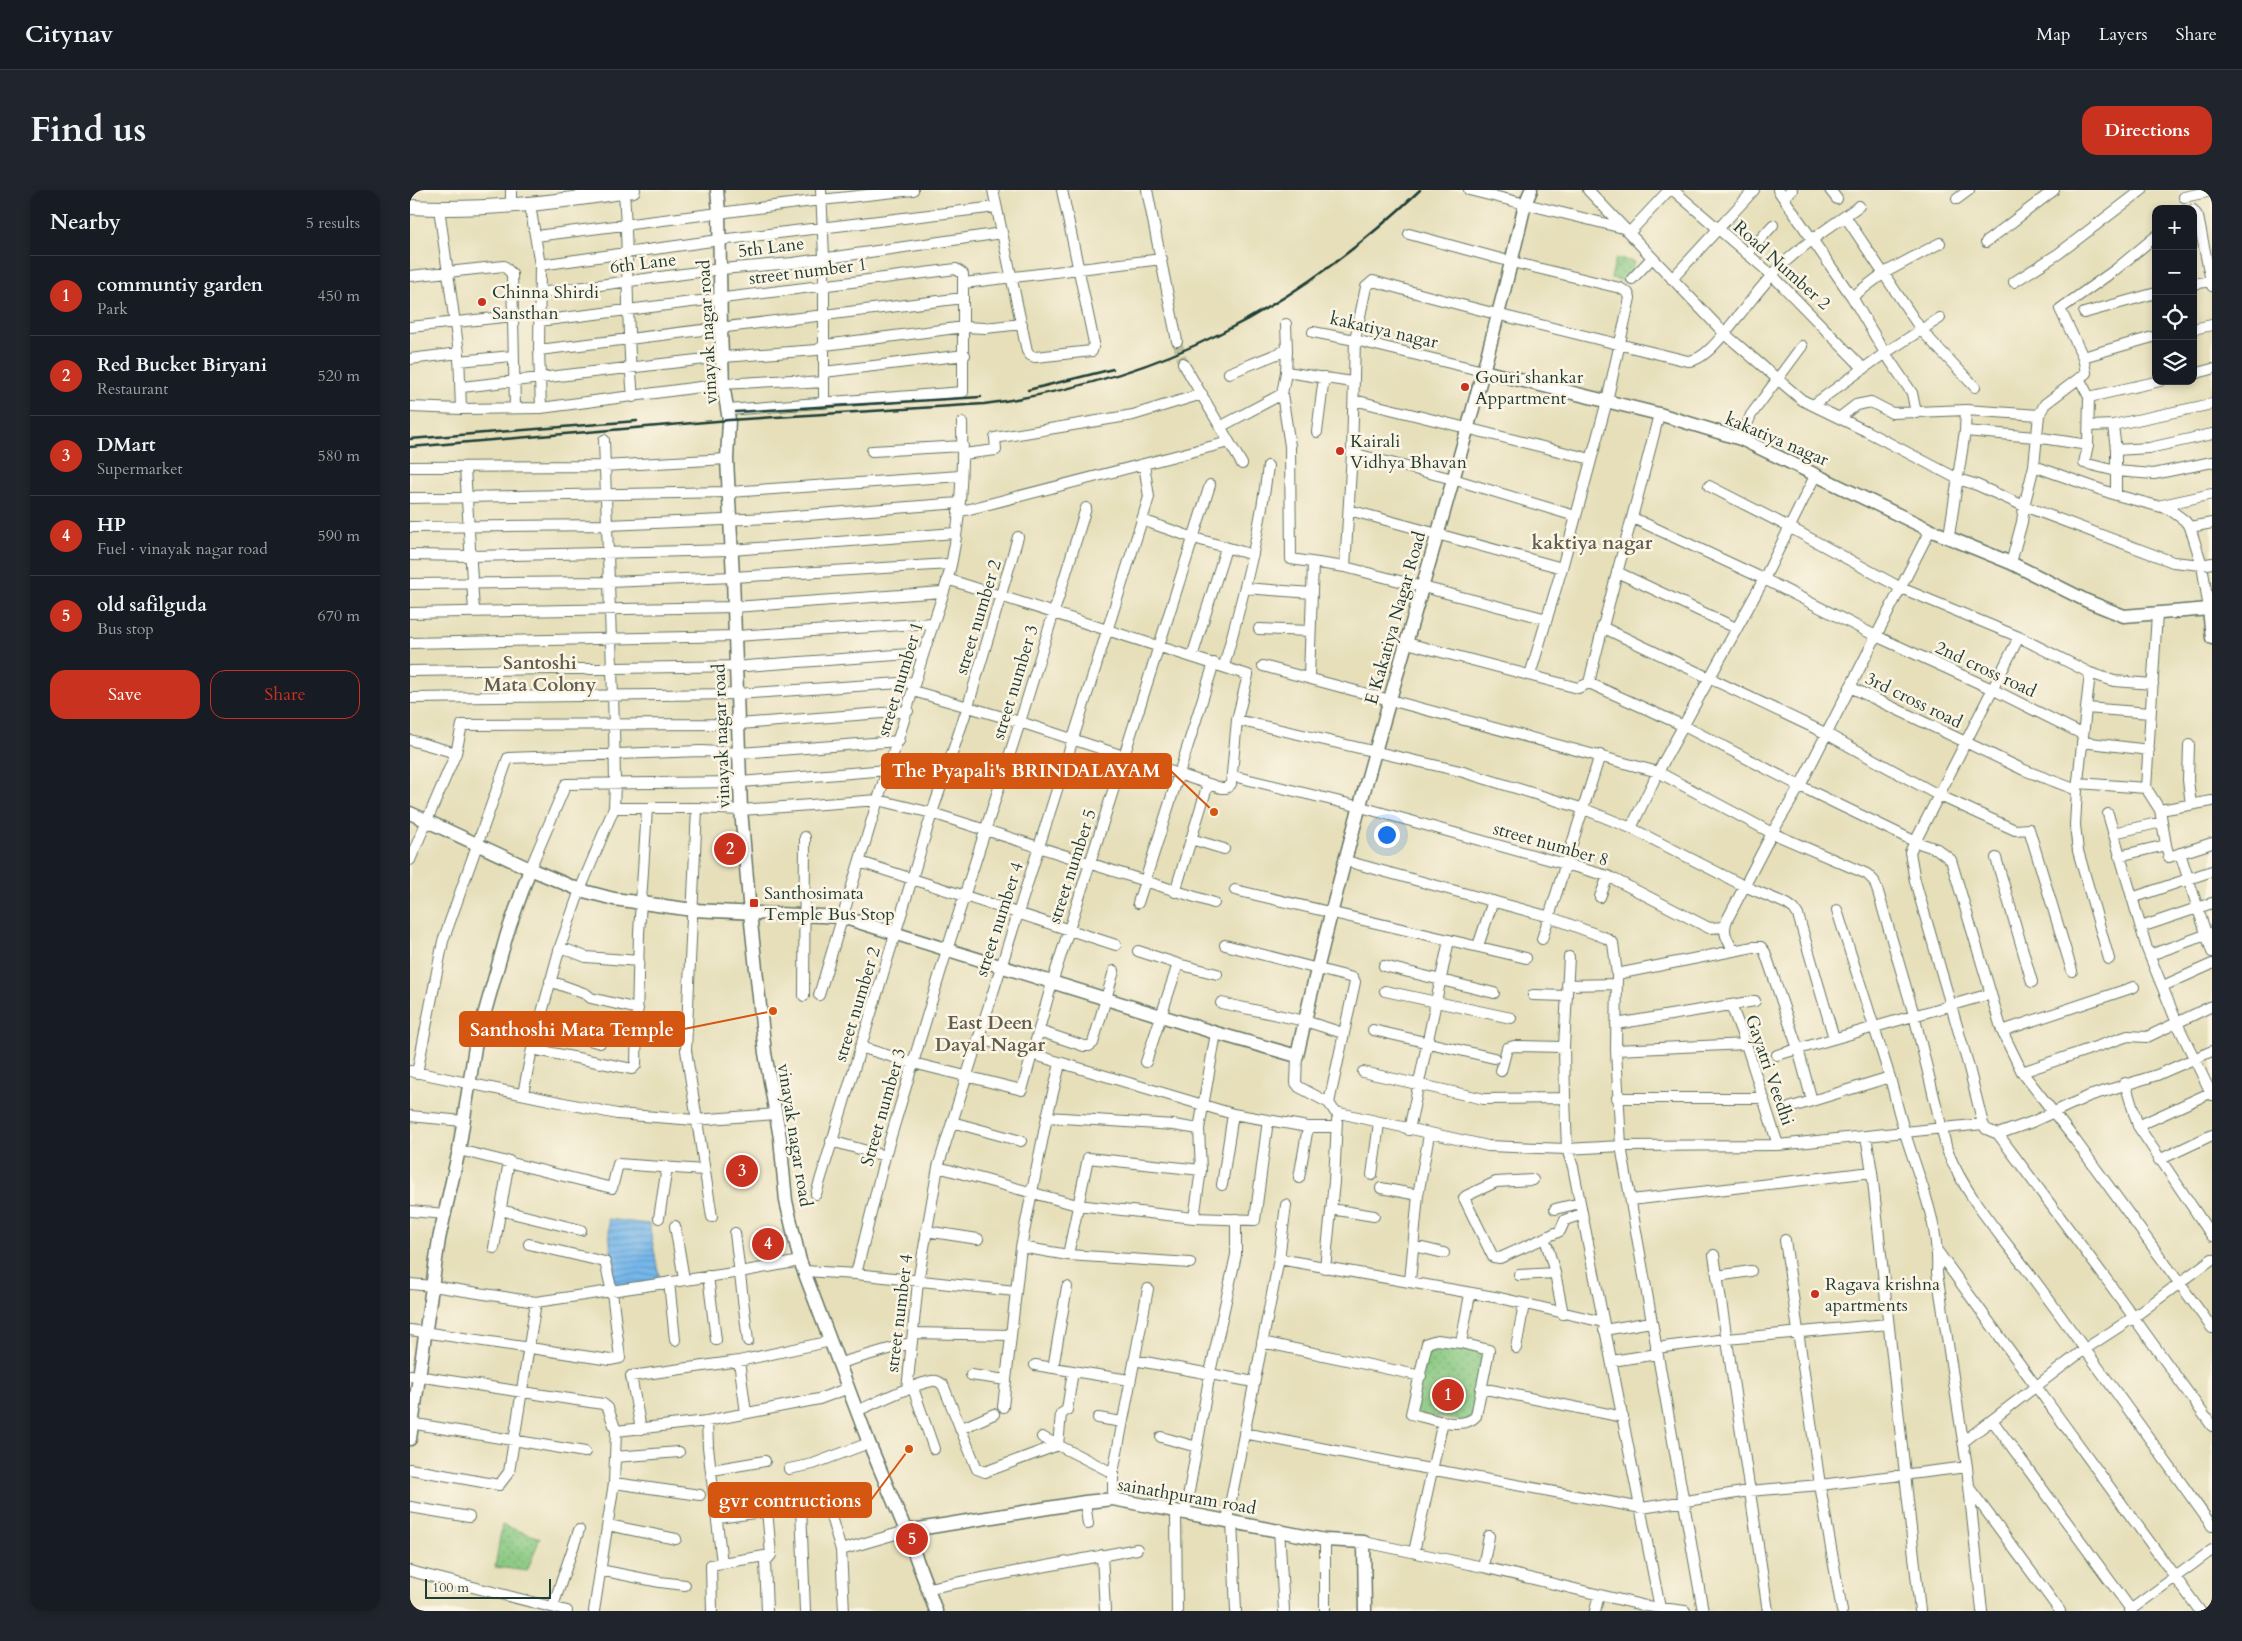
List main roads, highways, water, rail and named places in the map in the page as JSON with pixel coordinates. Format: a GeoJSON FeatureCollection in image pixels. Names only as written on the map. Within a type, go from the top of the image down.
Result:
{"type":"FeatureCollection","features":[{"type":"Feature","properties":{"kind":"main road"},"geometry":{"type":"LineString","coordinates":[[410,207],[530,205],[628,191]]}},
{"type":"Feature","properties":{"kind":"water"},"geometry":{"type":"Polygon","coordinates":[[[608,1219],[649,1224],[660,1281],[614,1289],[608,1219]]]}},
{"type":"Feature","properties":{"kind":"tunnel"},"geometry":{"type":"LineString","coordinates":[[1177,341],[1183,363]]}},
{"type":"Feature","properties":{"kind":"railway"},"geometry":{"type":"LineString","coordinates":[[410,447],[729,420],[984,404],[1047,393],[1107,378],[1165,358],[1220,334],[1272,305],[1323,271],[1372,233],[1420,190]]}},
{"type":"Feature","properties":{"kind":"railway"},"geometry":{"type":"LineString","coordinates":[[1028,390],[1113,369]]}},
{"type":"Feature","properties":{"kind":"railway"},"geometry":{"type":"LineString","coordinates":[[736,412],[981,397]]}},
{"type":"Feature","properties":{"kind":"railway"},"geometry":{"type":"LineString","coordinates":[[410,439],[637,421]]}},
{"type":"Feature","properties":{"kind":"place","name":"Chinna Shirdi Sansthan"},"geometry":{"type":"Point","coordinates":[482,302]}},
{"type":"Feature","properties":{"kind":"place","name":"Gouri shankar Appartment"},"geometry":{"type":"Point","coordinates":[1465,387]}},
{"type":"Feature","properties":{"kind":"place","name":"Kairali Vidhya Bhavan"},"geometry":{"type":"Point","coordinates":[1340,451]}},
{"type":"Feature","properties":{"kind":"place","name":"The Pyapali's BRINDALAYAM"},"geometry":{"type":"Point","coordinates":[1214,812]}},
{"type":"Feature","properties":{"kind":"place","name":"Red Bucket Biryani"},"geometry":{"type":"Point","coordinates":[730,849]}},
{"type":"Feature","properties":{"kind":"place","name":"Santhosimata Temple Bus Stop"},"geometry":{"type":"Point","coordinates":[754,903]}},
{"type":"Feature","properties":{"kind":"place","name":"Santhoshi Mata Temple"},"geometry":{"type":"Point","coordinates":[773,1011]}},
{"type":"Feature","properties":{"kind":"place","name":"DMart"},"geometry":{"type":"Point","coordinates":[742,1171]}},
{"type":"Feature","properties":{"kind":"place","name":"HP"},"geometry":{"type":"Point","coordinates":[768,1244]}},
{"type":"Feature","properties":{"kind":"place","name":"Ragava krishna apartments"},"geometry":{"type":"Point","coordinates":[1815,1294]}},
{"type":"Feature","properties":{"kind":"place","name":"communtiy garden"},"geometry":{"type":"Point","coordinates":[1448,1395]}},
{"type":"Feature","properties":{"kind":"place","name":"gvr contructions"},"geometry":{"type":"Point","coordinates":[909,1449]}},
{"type":"Feature","properties":{"kind":"place","name":"old safilguda"},"geometry":{"type":"Point","coordinates":[912,1539]}},
{"type":"Feature","properties":{"kind":"district","name":"kaktiya nagar"},"geometry":{"type":"Point","coordinates":[1592,542]}},
{"type":"Feature","properties":{"kind":"district","name":"Santoshi Mata Colony"},"geometry":{"type":"Point","coordinates":[540,673]}},
{"type":"Feature","properties":{"kind":"district","name":"East Deen Dayal Nagar"},"geometry":{"type":"Point","coordinates":[990,1033]}}]}
